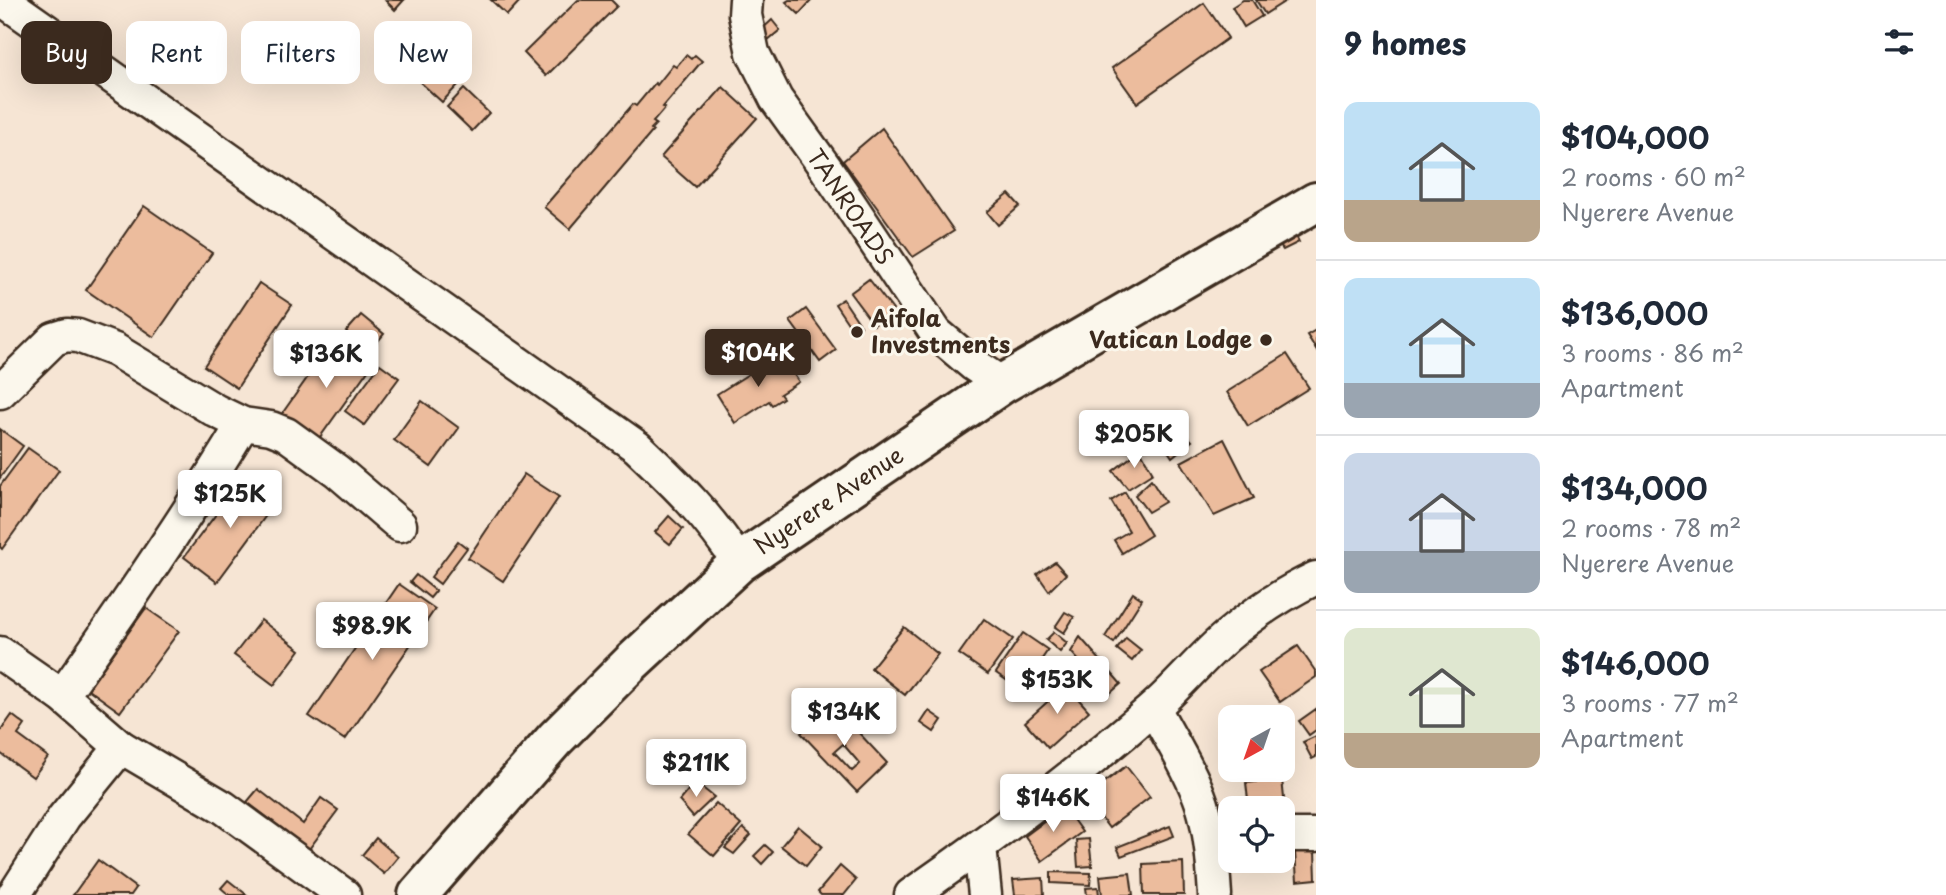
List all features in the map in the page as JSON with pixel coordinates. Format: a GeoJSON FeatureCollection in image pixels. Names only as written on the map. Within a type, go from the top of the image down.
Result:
{"type":"FeatureCollection","features":[{"type":"Feature","properties":{"kind":"main road","name":"Nyerere Avenue"},"geometry":{"type":"LineString","coordinates":[[418,895],[555,739],[632,662],[739,563],[1002,384],[1316,202]]}},
{"type":"Feature","properties":{"kind":"street"},"geometry":{"type":"LineString","coordinates":[[3,0],[637,447],[702,511],[739,563]]}},
{"type":"Feature","properties":{"kind":"street","name":"TANROADS"},"geometry":{"type":"LineString","coordinates":[[746,0],[745,15],[753,53],[776,99],[936,333],[1002,384]]}},
{"type":"Feature","properties":{"kind":"street"},"geometry":{"type":"LineString","coordinates":[[0,392],[54,339],[66,335],[78,336],[115,350],[216,411],[243,424],[271,428],[286,434],[337,471],[400,525]]}},
{"type":"Feature","properties":{"kind":"street"},"geometry":{"type":"LineString","coordinates":[[62,696],[123,610],[212,476],[243,424]]}},
{"type":"Feature","properties":{"kind":"street"},"geometry":{"type":"LineString","coordinates":[[911,895],[980,847],[1082,768],[1154,708],[1227,635],[1285,593],[1316,578]]}},
{"type":"Feature","properties":{"kind":"street"},"geometry":{"type":"LineString","coordinates":[[0,653],[62,696],[121,747],[223,807],[344,895]]}},
{"type":"Feature","properties":{"kind":"street"},"geometry":{"type":"LineString","coordinates":[[1154,708],[1184,763],[1218,837]]}},
{"type":"Feature","properties":{"kind":"street"},"geometry":{"type":"LineString","coordinates":[[10,888],[121,747]]}},
{"type":"Feature","properties":{"kind":"street"},"geometry":{"type":"LineString","coordinates":[[1295,835],[1316,835]]}},
{"type":"Feature","properties":{"kind":"street"},"geometry":{"type":"LineString","coordinates":[[980,847],[985,895]]}},
{"type":"Feature","properties":{"kind":"street"},"geometry":{"type":"LineString","coordinates":[[1215,895],[1218,869]]}},
{"type":"Feature","properties":{"kind":"building"},"geometry":{"type":"Polygon","coordinates":[[[385,0],[404,0],[395,10],[385,0]]]}},
{"type":"Feature","properties":{"kind":"building"},"geometry":{"type":"Polygon","coordinates":[[[491,0],[521,0],[507,15],[491,0]]]}},
{"type":"Feature","properties":{"kind":"building"},"geometry":{"type":"Polygon","coordinates":[[[578,0],[611,0],[617,6],[546,76],[524,53],[578,0]]]}},
{"type":"Feature","properties":{"kind":"building"},"geometry":{"type":"Polygon","coordinates":[[[812,0],[799,14],[786,2],[812,0]]]}},
{"type":"Feature","properties":{"kind":"building"},"geometry":{"type":"Polygon","coordinates":[[[1243,0],[1252,0],[1262,16],[1244,27],[1232,7],[1243,0]]]}},
{"type":"Feature","properties":{"kind":"building"},"geometry":{"type":"Polygon","coordinates":[[[1256,0],[1287,0],[1265,14],[1256,0]]]}},
{"type":"Feature","properties":{"kind":"building"},"geometry":{"type":"Polygon","coordinates":[[[1204,3],[1228,38],[1137,103],[1112,68],[1204,3]]]}},
{"type":"Feature","properties":{"kind":"building"},"geometry":{"type":"Polygon","coordinates":[[[772,20],[780,30],[768,40],[760,31],[772,20]]]}},
{"type":"Feature","properties":{"kind":"building"},"geometry":{"type":"Polygon","coordinates":[[[686,55],[691,59],[695,55],[702,61],[663,107],[665,108],[653,122],[656,124],[651,129],[653,131],[570,229],[544,207],[633,104],[636,106],[655,83],[657,85],[673,65],[676,67],[686,55]]]}},
{"type":"Feature","properties":{"kind":"building"},"geometry":{"type":"Polygon","coordinates":[[[422,84],[459,84],[442,102],[422,84]]]}},
{"type":"Feature","properties":{"kind":"building"},"geometry":{"type":"Polygon","coordinates":[[[723,87],[757,118],[695,187],[661,157],[723,87]]]}},
{"type":"Feature","properties":{"kind":"building"},"geometry":{"type":"Polygon","coordinates":[[[464,89],[489,113],[472,131],[447,107],[464,89]]]}},
{"type":"Feature","properties":{"kind":"building"},"geometry":{"type":"Polygon","coordinates":[[[882,128],[954,231],[913,257],[843,161],[882,128]]]}},
{"type":"Feature","properties":{"kind":"building"},"geometry":{"type":"Polygon","coordinates":[[[1009,194],[1020,206],[998,225],[987,212],[1009,194]]]}},
{"type":"Feature","properties":{"kind":"building"},"geometry":{"type":"Polygon","coordinates":[[[144,206],[212,253],[154,337],[86,290],[144,206]]]}},
{"type":"Feature","properties":{"kind":"building"},"geometry":{"type":"Polygon","coordinates":[[[1295,234],[1299,242],[1283,250],[1278,243],[1295,234]]]}},
{"type":"Feature","properties":{"kind":"building"},"geometry":{"type":"Polygon","coordinates":[[[869,279],[893,310],[874,325],[850,293],[869,279]]]}},
{"type":"Feature","properties":{"kind":"building"},"geometry":{"type":"Polygon","coordinates":[[[259,283],[292,305],[237,388],[204,366],[259,283]]]}},
{"type":"Feature","properties":{"kind":"building"},"geometry":{"type":"Polygon","coordinates":[[[843,299],[861,326],[853,331],[835,304],[843,299]]]}},
{"type":"Feature","properties":{"kind":"building"},"geometry":{"type":"Polygon","coordinates":[[[806,309],[836,350],[820,362],[790,321],[806,309]]]}},
{"type":"Feature","properties":{"kind":"building"},"geometry":{"type":"Polygon","coordinates":[[[361,315],[384,334],[369,352],[346,332],[361,315]]]}},
{"type":"Feature","properties":{"kind":"building"},"geometry":{"type":"Polygon","coordinates":[[[1316,330],[1316,349],[1307,335],[1316,330]]]}},
{"type":"Feature","properties":{"kind":"building"},"geometry":{"type":"Polygon","coordinates":[[[336,337],[373,363],[315,444],[279,418],[336,337]]]}},
{"type":"Feature","properties":{"kind":"building"},"geometry":{"type":"Polygon","coordinates":[[[780,354],[799,382],[780,394],[783,398],[772,405],[769,401],[735,423],[717,394],[780,354]]]}},
{"type":"Feature","properties":{"kind":"building"},"geometry":{"type":"Polygon","coordinates":[[[1287,354],[1309,388],[1248,426],[1227,392],[1287,354]]]}},
{"type":"Feature","properties":{"kind":"building"},"geometry":{"type":"Polygon","coordinates":[[[380,364],[399,378],[364,425],[345,411],[380,364]]]}},
{"type":"Feature","properties":{"kind":"building"},"geometry":{"type":"Polygon","coordinates":[[[422,401],[459,428],[431,467],[394,440],[422,401]]]}},
{"type":"Feature","properties":{"kind":"building"},"geometry":{"type":"Polygon","coordinates":[[[0,429],[23,446],[0,478],[0,429]]]}},
{"type":"Feature","properties":{"kind":"building"},"geometry":{"type":"Polygon","coordinates":[[[1182,430],[1192,441],[1172,457],[1166,448],[1182,430]]]}},
{"type":"Feature","properties":{"kind":"building"},"geometry":{"type":"Polygon","coordinates":[[[1224,439],[1254,498],[1214,516],[1181,462],[1224,439]]]}},
{"type":"Feature","properties":{"kind":"building"},"geometry":{"type":"Polygon","coordinates":[[[28,448],[59,470],[2,549],[0,486],[28,448]]]}},
{"type":"Feature","properties":{"kind":"building"},"geometry":{"type":"Polygon","coordinates":[[[1140,450],[1153,473],[1128,489],[1113,471],[1140,450]]]}},
{"type":"Feature","properties":{"kind":"building"},"geometry":{"type":"Polygon","coordinates":[[[524,474],[559,497],[503,581],[468,558],[524,474]]]}},
{"type":"Feature","properties":{"kind":"building"},"geometry":{"type":"Polygon","coordinates":[[[243,478],[276,502],[217,582],[184,557],[243,478]]]}},
{"type":"Feature","properties":{"kind":"building"},"geometry":{"type":"Polygon","coordinates":[[[1151,480],[1165,502],[1148,512],[1135,495],[1151,480]]]}},
{"type":"Feature","properties":{"kind":"building"},"geometry":{"type":"Polygon","coordinates":[[[1125,492],[1151,535],[1122,553],[1114,540],[1129,531],[1111,501],[1125,492]]]}},
{"type":"Feature","properties":{"kind":"building"},"geometry":{"type":"Polygon","coordinates":[[[669,516],[683,529],[670,544],[655,532],[669,516]]]}},
{"type":"Feature","properties":{"kind":"building"},"geometry":{"type":"Polygon","coordinates":[[[458,541],[467,548],[440,584],[431,577],[458,541]]]}},
{"type":"Feature","properties":{"kind":"building"},"geometry":{"type":"Polygon","coordinates":[[[1055,562],[1066,574],[1049,591],[1037,574],[1055,562]]]}},
{"type":"Feature","properties":{"kind":"building"},"geometry":{"type":"Polygon","coordinates":[[[416,575],[436,591],[430,598],[410,582],[416,575]]]}},
{"type":"Feature","properties":{"kind":"building"},"geometry":{"type":"Polygon","coordinates":[[[399,584],[435,609],[345,740],[309,716],[399,584]]]}},
{"type":"Feature","properties":{"kind":"building"},"geometry":{"type":"Polygon","coordinates":[[[1133,593],[1142,599],[1114,643],[1105,637],[1133,593]]]}},
{"type":"Feature","properties":{"kind":"building"},"geometry":{"type":"Polygon","coordinates":[[[146,608],[179,631],[120,712],[88,689],[146,608]]]}},
{"type":"Feature","properties":{"kind":"building"},"geometry":{"type":"Polygon","coordinates":[[[1065,612],[1074,617],[1064,633],[1055,627],[1065,612]]]}},
{"type":"Feature","properties":{"kind":"building"},"geometry":{"type":"Polygon","coordinates":[[[984,619],[1013,639],[988,674],[959,654],[984,619]]]}},
{"type":"Feature","properties":{"kind":"building"},"geometry":{"type":"Polygon","coordinates":[[[261,620],[300,650],[274,685],[234,655],[261,620]]]}},
{"type":"Feature","properties":{"kind":"building"},"geometry":{"type":"Polygon","coordinates":[[[904,627],[938,654],[905,695],[871,668],[904,627]]]}},
{"type":"Feature","properties":{"kind":"building"},"geometry":{"type":"Polygon","coordinates":[[[1054,632],[1067,643],[1060,652],[1046,640],[1054,632]]]}},
{"type":"Feature","properties":{"kind":"building"},"geometry":{"type":"Polygon","coordinates":[[[1023,633],[1048,650],[1021,690],[996,673],[1023,633]]]}},
{"type":"Feature","properties":{"kind":"building"},"geometry":{"type":"Polygon","coordinates":[[[1080,637],[1121,684],[1109,694],[1071,652],[1080,637]]]}},
{"type":"Feature","properties":{"kind":"building"},"geometry":{"type":"Polygon","coordinates":[[[1126,638],[1141,650],[1132,661],[1117,649],[1126,638]]]}},
{"type":"Feature","properties":{"kind":"building"},"geometry":{"type":"Polygon","coordinates":[[[1298,646],[1316,672],[1316,677],[1280,702],[1259,672],[1298,646]]]}},
{"type":"Feature","properties":{"kind":"building"},"geometry":{"type":"Polygon","coordinates":[[[1066,685],[1089,711],[1048,748],[1025,722],[1066,685]]]}},
{"type":"Feature","properties":{"kind":"building"},"geometry":{"type":"Polygon","coordinates":[[[832,704],[887,763],[857,792],[801,733],[832,704]],[[843,744],[834,752],[852,771],[860,764],[843,744]]]}},
{"type":"Feature","properties":{"kind":"building"},"geometry":{"type":"Polygon","coordinates":[[[1316,709],[1316,730],[1309,735],[1299,721],[1316,709]]]}},
{"type":"Feature","properties":{"kind":"building"},"geometry":{"type":"Polygon","coordinates":[[[929,711],[942,720],[934,732],[921,723],[929,711]]]}},
{"type":"Feature","properties":{"kind":"building"},"geometry":{"type":"Polygon","coordinates":[[[12,715],[25,725],[18,735],[48,757],[33,777],[0,753],[0,732],[12,715]]]}},
{"type":"Feature","properties":{"kind":"building"},"geometry":{"type":"Polygon","coordinates":[[[1316,736],[1316,757],[1312,759],[1303,742],[1316,736]]]}},
{"type":"Feature","properties":{"kind":"building"},"geometry":{"type":"Polygon","coordinates":[[[1126,766],[1150,797],[1109,828],[1085,797],[1126,766]]]}},
{"type":"Feature","properties":{"kind":"building"},"geometry":{"type":"Polygon","coordinates":[[[695,782],[714,797],[693,817],[679,801],[695,782]]]}},
{"type":"Feature","properties":{"kind":"building"},"geometry":{"type":"Polygon","coordinates":[[[1282,782],[1284,796],[1248,796],[1246,783],[1282,782]]]}},
{"type":"Feature","properties":{"kind":"building"},"geometry":{"type":"Polygon","coordinates":[[[258,789],[303,824],[321,798],[338,810],[309,849],[247,802],[258,789]]]}},
{"type":"Feature","properties":{"kind":"building"},"geometry":{"type":"Polygon","coordinates":[[[716,803],[741,825],[714,856],[688,834],[716,803]]]}},
{"type":"Feature","properties":{"kind":"building"},"geometry":{"type":"Polygon","coordinates":[[[1064,807],[1082,832],[1042,861],[1025,836],[1064,807]]]}},
{"type":"Feature","properties":{"kind":"building"},"geometry":{"type":"Polygon","coordinates":[[[798,826],[822,846],[806,866],[781,846],[798,826]]]}},
{"type":"Feature","properties":{"kind":"building"},"geometry":{"type":"Polygon","coordinates":[[[1170,826],[1174,836],[1121,856],[1117,847],[1170,826]]]}},
{"type":"Feature","properties":{"kind":"building"},"geometry":{"type":"Polygon","coordinates":[[[743,828],[751,835],[734,854],[725,848],[743,828]]]}},
{"type":"Feature","properties":{"kind":"building"},"geometry":{"type":"Polygon","coordinates":[[[376,838],[398,857],[384,874],[362,855],[376,838]]]}},
{"type":"Feature","properties":{"kind":"building"},"geometry":{"type":"Polygon","coordinates":[[[1089,839],[1092,866],[1078,867],[1076,840],[1089,839]]]}},
{"type":"Feature","properties":{"kind":"building"},"geometry":{"type":"Polygon","coordinates":[[[765,845],[773,852],[762,864],[754,856],[765,845]]]}},
{"type":"Feature","properties":{"kind":"building"},"geometry":{"type":"Polygon","coordinates":[[[1315,851],[1316,879],[1297,881],[1295,852],[1315,851]]]}},
{"type":"Feature","properties":{"kind":"building"},"geometry":{"type":"Polygon","coordinates":[[[98,860],[136,888],[131,895],[73,895],[98,860]]]}},
{"type":"Feature","properties":{"kind":"building"},"geometry":{"type":"Polygon","coordinates":[[[1183,862],[1184,895],[1144,895],[1143,864],[1183,862]]]}},
{"type":"Feature","properties":{"kind":"building"},"geometry":{"type":"Polygon","coordinates":[[[840,866],[856,880],[844,895],[821,895],[818,892],[840,866]]]}},
{"type":"Feature","properties":{"kind":"building"},"geometry":{"type":"Polygon","coordinates":[[[1051,872],[1091,873],[1090,885],[1051,883],[1051,872]]]}},
{"type":"Feature","properties":{"kind":"building"},"geometry":{"type":"Polygon","coordinates":[[[1130,873],[1133,895],[1102,895],[1100,876],[1130,873]]]}},
{"type":"Feature","properties":{"kind":"building"},"geometry":{"type":"Polygon","coordinates":[[[1043,878],[1044,895],[1015,895],[1013,880],[1043,878]]]}},
{"type":"Feature","properties":{"kind":"building"},"geometry":{"type":"Polygon","coordinates":[[[228,880],[247,895],[229,895],[221,888],[228,880]]]}},
{"type":"Feature","properties":{"kind":"building"},"geometry":{"type":"Polygon","coordinates":[[[1098,887],[1099,895],[1087,895],[1086,888],[1098,887]]]}},
{"type":"Feature","properties":{"kind":"place","name":"Aifola Investments"},"geometry":{"type":"Point","coordinates":[857,332]}},
{"type":"Feature","properties":{"kind":"place","name":"Vatican Lodge"},"geometry":{"type":"Point","coordinates":[1266,340]}}]}
